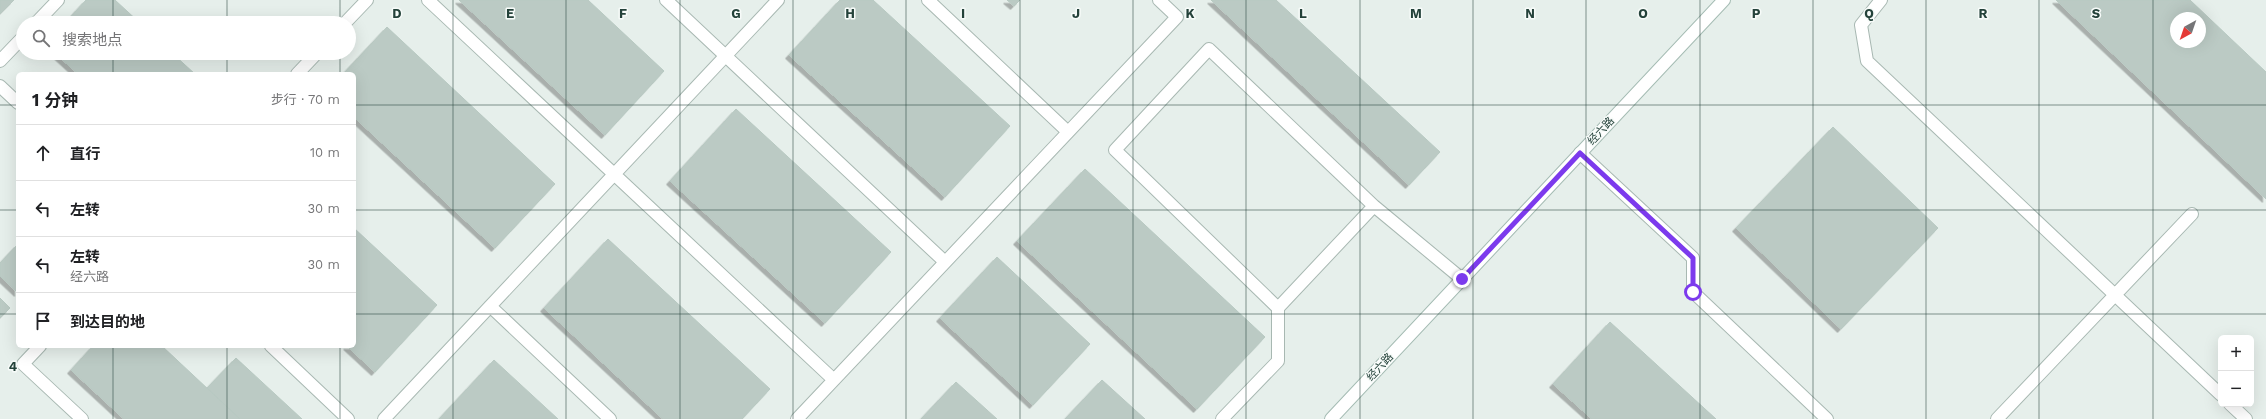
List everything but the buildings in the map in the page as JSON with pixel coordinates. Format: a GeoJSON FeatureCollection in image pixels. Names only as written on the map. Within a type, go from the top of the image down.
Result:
{"type":"FeatureCollection","features":[{"type":"Feature","properties":{"kind":"street"},"geometry":{"type":"LineString","coordinates":[[43,16],[58,0]]}},
{"type":"Feature","properties":{"kind":"street"},"geometry":{"type":"LineString","coordinates":[[352,16],[367,0]]}},
{"type":"Feature","properties":{"kind":"street"},"geometry":{"type":"LineString","coordinates":[[428,0],[834,380]]}},
{"type":"Feature","properties":{"kind":"street"},"geometry":{"type":"LineString","coordinates":[[666,0],[945,262]]}},
{"type":"Feature","properties":{"kind":"street"},"geometry":{"type":"LineString","coordinates":[[384,419],[778,0]]}},
{"type":"Feature","properties":{"kind":"street"},"geometry":{"type":"LineString","coordinates":[[928,0],[1068,132]]}},
{"type":"Feature","properties":{"kind":"street"},"geometry":{"type":"LineString","coordinates":[[797,419],[1177,16],[1159,0]]}},
{"type":"Feature","properties":{"kind":"street","name":"经六路"},"geometry":{"type":"LineString","coordinates":[[1331,419],[1724,0]]}},
{"type":"Feature","properties":{"kind":"street"},"geometry":{"type":"LineString","coordinates":[[1881,0],[1861,25],[1867,61],[2218,392]]}},
{"type":"Feature","properties":{"kind":"street"},"geometry":{"type":"LineString","coordinates":[[0,61],[16,44]]}},
{"type":"Feature","properties":{"kind":"street"},"geometry":{"type":"LineString","coordinates":[[1278,308],[1115,150],[1209,50],[1374,206],[1462,279]]}},
{"type":"Feature","properties":{"kind":"street"},"geometry":{"type":"LineString","coordinates":[[299,72],[310,60]]}},
{"type":"Feature","properties":{"kind":"street"},"geometry":{"type":"LineString","coordinates":[[0,86],[16,101]]}},
{"type":"Feature","properties":{"kind":"street"},"geometry":{"type":"LineString","coordinates":[[1580,153],[1693,258],[1693,292],[1827,419]]}},
{"type":"Feature","properties":{"kind":"street"},"geometry":{"type":"LineString","coordinates":[[1222,419],[1278,361],[1278,308],[1374,206]]}},
{"type":"Feature","properties":{"kind":"street"},"geometry":{"type":"LineString","coordinates":[[1996,419],[2192,214]]}},
{"type":"Feature","properties":{"kind":"street"},"geometry":{"type":"LineString","coordinates":[[490,306],[610,419]]}},
{"type":"Feature","properties":{"kind":"street"},"geometry":{"type":"LineString","coordinates":[[38,348],[23,364],[82,419]]}},
{"type":"Feature","properties":{"kind":"street"},"geometry":{"type":"LineString","coordinates":[[273,348],[348,419]]}},
{"type":"Feature","properties":{"kind":"street"},"geometry":{"type":"LineString","coordinates":[[2233,407],[2246,419]]}},
{"type":"Feature","properties":{"kind":"route"},"geometry":{"type":"LineString","coordinates":[[1462,279],[1580,153],[1693,258],[1693,292]]}}]}
